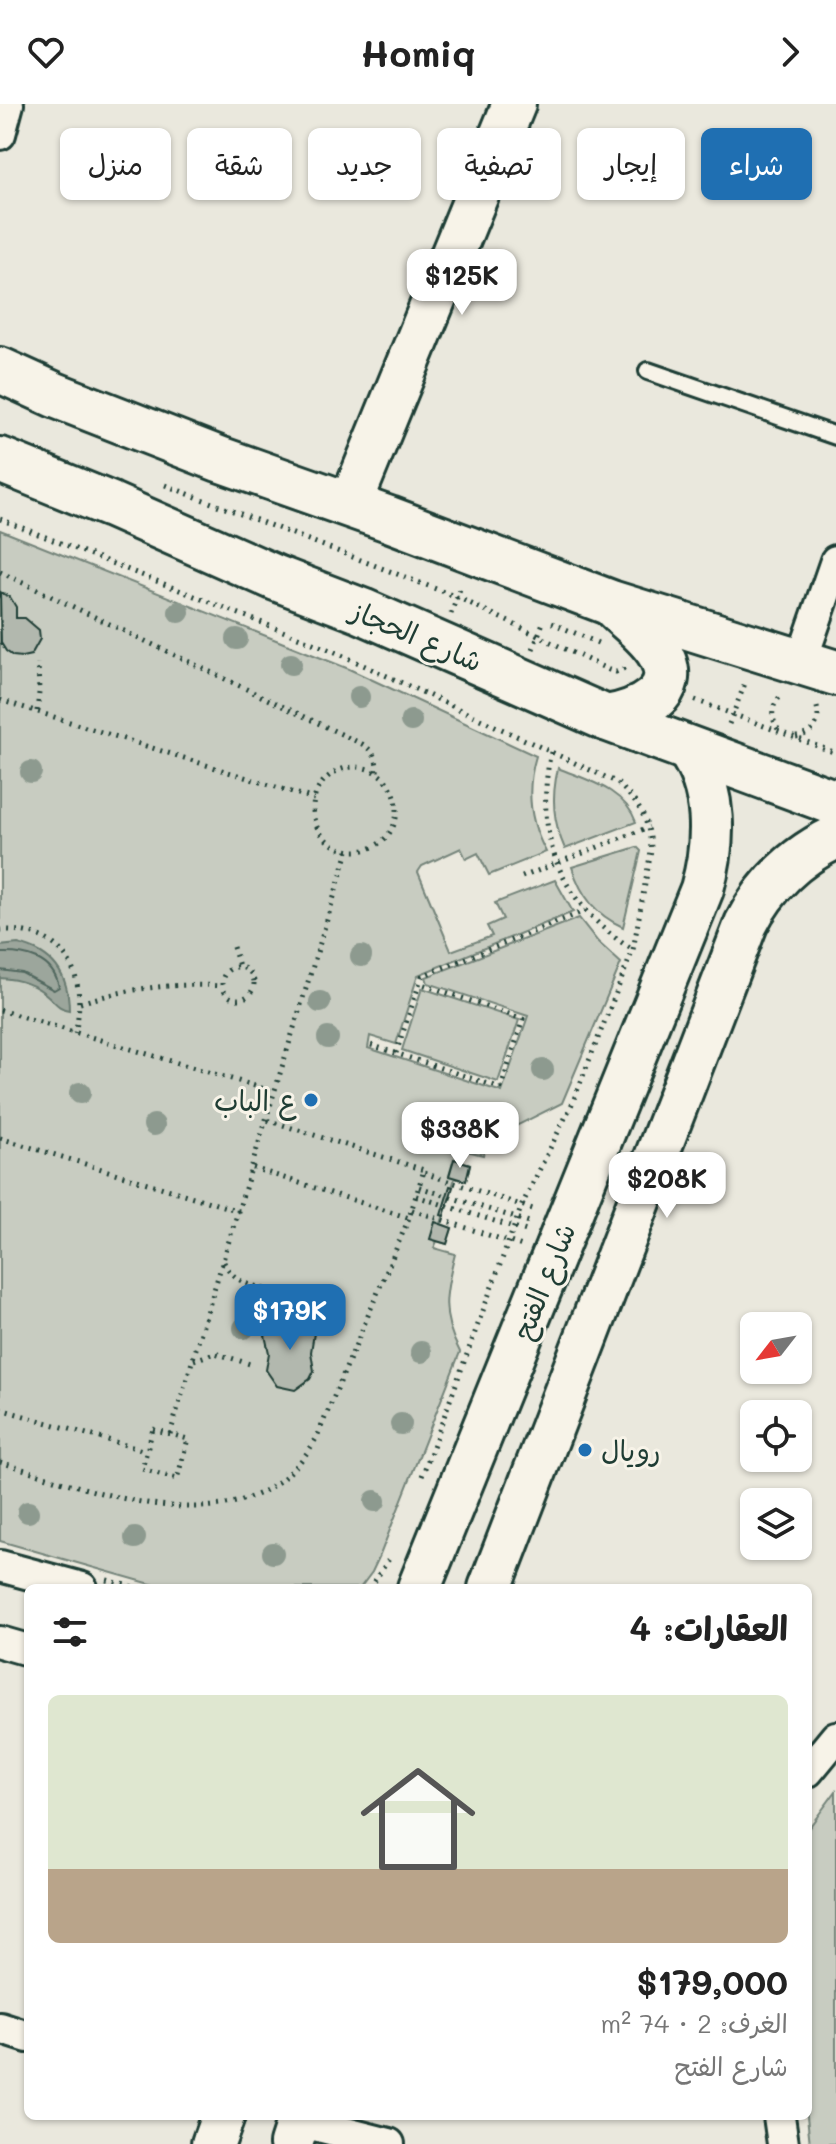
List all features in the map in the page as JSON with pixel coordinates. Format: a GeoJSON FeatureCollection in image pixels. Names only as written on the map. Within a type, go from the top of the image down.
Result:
{"type":"FeatureCollection","features":[{"type":"Feature","properties":{"kind":"main road"},"geometry":{"type":"LineString","coordinates":[[370,512],[514,104]]}},
{"type":"Feature","properties":{"kind":"main road"},"geometry":{"type":"LineString","coordinates":[[0,370],[55,395],[219,459],[370,512],[465,577],[611,603],[759,648],[809,681]]}},
{"type":"Feature","properties":{"kind":"main road","name":"شارع الحجاز"},"geometry":{"type":"LineString","coordinates":[[0,460],[198,521],[441,645],[606,718],[836,803]]}},
{"type":"Feature","properties":{"kind":"main road"},"geometry":{"type":"LineString","coordinates":[[606,718],[637,711],[654,700],[664,682],[665,671],[659,651],[611,603]]}},
{"type":"Feature","properties":{"kind":"main road","name":"شارع الفتح"},"geometry":{"type":"LineString","coordinates":[[421,1584],[702,889],[709,860],[710,816],[705,786],[694,758],[702,753]]}},
{"type":"Feature","properties":{"kind":"main road"},"geometry":{"type":"LineString","coordinates":[[492,1584],[755,906],[796,861],[836,837]]}},
{"type":"Feature","properties":{"kind":"main road"},"geometry":{"type":"LineString","coordinates":[[702,889],[725,887],[747,897],[755,906]]}},
{"type":"Feature","properties":{"kind":"main road"},"geometry":{"type":"LineString","coordinates":[[213,2144],[222,2120]]}},
{"type":"Feature","properties":{"kind":"street"},"geometry":{"type":"LineString","coordinates":[[0,134],[8,104]]}},
{"type":"Feature","properties":{"kind":"street"},"geometry":{"type":"LineString","coordinates":[[809,681],[836,561]]}},
{"type":"Feature","properties":{"kind":"street"},"geometry":{"type":"LineString","coordinates":[[0,1566],[67,1584]]}},
{"type":"Feature","properties":{"kind":"street"},"geometry":{"type":"LineString","coordinates":[[0,1642],[24,1649]]}},
{"type":"Feature","properties":{"kind":"street"},"geometry":{"type":"LineString","coordinates":[[812,1766],[836,1737]]}},
{"type":"Feature","properties":{"kind":"street"},"geometry":{"type":"LineString","coordinates":[[0,2028],[24,2036]]}},
{"type":"Feature","properties":{"kind":"street"},"geometry":{"type":"LineString","coordinates":[[780,2120],[783,2144]]}},
{"type":"Feature","properties":{"kind":"street"},"geometry":{"type":"LineString","coordinates":[[297,2127],[389,2144]]}},
{"type":"Feature","properties":{"kind":"lane"},"geometry":{"type":"LineString","coordinates":[[648,371],[836,436]]}},
{"type":"Feature","properties":{"kind":"path"},"geometry":{"type":"LineString","coordinates":[[198,521],[219,459]]}},
{"type":"Feature","properties":{"kind":"path"},"geometry":{"type":"LineString","coordinates":[[164,485],[198,521],[291,534],[457,597],[609,670],[616,672],[623,669],[626,662],[624,655]]}},
{"type":"Feature","properties":{"kind":"path"},"geometry":{"type":"LineString","coordinates":[[291,534],[306,490]]}},
{"type":"Feature","properties":{"kind":"path"},"geometry":{"type":"LineString","coordinates":[[370,512],[376,566]]}},
{"type":"Feature","properties":{"kind":"path"},"geometry":{"type":"LineString","coordinates":[[0,519],[333,651],[616,782],[636,802],[649,827],[650,863],[633,950],[572,1104],[522,1205],[416,1492]]}},
{"type":"Feature","properties":{"kind":"path"},"geometry":{"type":"LineString","coordinates":[[0,572],[362,744],[373,753],[377,774]]}},
{"type":"Feature","properties":{"kind":"path"},"geometry":{"type":"LineString","coordinates":[[441,645],[465,577]]}},
{"type":"Feature","properties":{"kind":"path"},"geometry":{"type":"LineString","coordinates":[[530,614],[605,646]]}},
{"type":"Feature","properties":{"kind":"path"},"geometry":{"type":"LineString","coordinates":[[702,753],[733,714],[759,648]]}},
{"type":"Feature","properties":{"kind":"path"},"geometry":{"type":"LineString","coordinates":[[37,711],[38,663]]}},
{"type":"Feature","properties":{"kind":"path"},"geometry":{"type":"LineString","coordinates":[[781,732],[774,722],[772,709],[778,698],[809,681],[818,720],[812,731],[795,737]]}},
{"type":"Feature","properties":{"kind":"path"},"geometry":{"type":"LineString","coordinates":[[691,698],[836,753]]}},
{"type":"Feature","properties":{"kind":"path"},"geometry":{"type":"LineString","coordinates":[[0,700],[314,799]]}},
{"type":"Feature","properties":{"kind":"path"},"geometry":{"type":"LineString","coordinates":[[551,752],[545,785],[545,819],[557,864],[585,911],[615,939],[633,950]]}},
{"type":"Feature","properties":{"kind":"path"},"geometry":{"type":"LineString","coordinates":[[358,767],[377,774],[385,780],[395,798],[392,829],[378,844],[359,851],[335,846],[324,838],[313,812],[314,799],[324,781],[339,770],[358,767]]}},
{"type":"Feature","properties":{"kind":"path"},"geometry":{"type":"LineString","coordinates":[[522,877],[649,827]]}},
{"type":"Feature","properties":{"kind":"path"},"geometry":{"type":"LineString","coordinates":[[170,1434],[348,851]]}},
{"type":"Feature","properties":{"kind":"path"},"geometry":{"type":"LineString","coordinates":[[396,1053],[422,976],[585,911]]}},
{"type":"Feature","properties":{"kind":"path"},"geometry":{"type":"LineString","coordinates":[[0,930],[36,934],[61,952],[72,965],[78,981],[80,1003],[75,1033]]}},
{"type":"Feature","properties":{"kind":"path"},"geometry":{"type":"LineString","coordinates":[[233,947],[239,966]]}},
{"type":"Feature","properties":{"kind":"path"},"geometry":{"type":"LineString","coordinates":[[239,966],[253,975],[255,983],[247,997],[238,999],[230,997],[222,986],[224,974],[239,966]]}},
{"type":"Feature","properties":{"kind":"path"},"geometry":{"type":"LineString","coordinates":[[371,1045],[501,1088],[523,1019],[419,983]]}},
{"type":"Feature","properties":{"kind":"path"},"geometry":{"type":"LineString","coordinates":[[80,1003],[111,994],[167,985],[222,986]]}},
{"type":"Feature","properties":{"kind":"path"},"geometry":{"type":"LineString","coordinates":[[0,1010],[275,1092]]}},
{"type":"Feature","properties":{"kind":"path"},"geometry":{"type":"LineString","coordinates":[[0,1462],[112,1496],[181,1507],[227,1504],[266,1491],[297,1466],[317,1437],[409,1218],[424,1170],[267,1120]]}},
{"type":"Feature","properties":{"kind":"path"},"geometry":{"type":"LineString","coordinates":[[0,1138],[239,1211]]}},
{"type":"Feature","properties":{"kind":"path"},"geometry":{"type":"LineString","coordinates":[[253,1168],[409,1218]]}},
{"type":"Feature","properties":{"kind":"path"},"geometry":{"type":"LineString","coordinates":[[423,1173],[510,1201]]}},
{"type":"Feature","properties":{"kind":"path"},"geometry":{"type":"LineString","coordinates":[[419,1187],[505,1215]]}},
{"type":"Feature","properties":{"kind":"path"},"geometry":{"type":"LineString","coordinates":[[416,1196],[502,1223]]}},
{"type":"Feature","properties":{"kind":"path"},"geometry":{"type":"LineString","coordinates":[[412,1210],[497,1237]]}},
{"type":"Feature","properties":{"kind":"path"},"geometry":{"type":"LineString","coordinates":[[224,1261],[228,1270],[243,1283],[271,1290],[284,1302]]}},
{"type":"Feature","properties":{"kind":"path"},"geometry":{"type":"LineString","coordinates":[[193,1361],[215,1353],[253,1365]]}},
{"type":"Feature","properties":{"kind":"path"},"geometry":{"type":"LineString","coordinates":[[0,1409],[146,1451]]}},
{"type":"Feature","properties":{"kind":"path"},"geometry":{"type":"LineString","coordinates":[[153,1429],[188,1439],[177,1479],[142,1469],[146,1451],[153,1429]]}},
{"type":"Feature","properties":{"kind":"path"},"geometry":{"type":"LineString","coordinates":[[373,1584],[385,1568],[394,1547]]}},
{"type":"Feature","properties":{"kind":"shaded area"},"geometry":{"type":"Polygon","coordinates":[[[0,530],[349,669],[536,756],[531,781],[531,805],[536,829],[546,852],[489,875],[478,853],[466,859],[461,848],[422,866],[418,872],[451,951],[492,936],[487,926],[503,919],[495,903],[555,880],[573,912],[418,975],[396,1044],[370,1036],[368,1048],[502,1092],[528,1016],[428,983],[426,977],[579,918],[598,942],[621,963],[562,1103],[486,1141],[483,1155],[463,1150],[460,1161],[470,1164],[466,1181],[455,1178],[441,1224],[452,1228],[447,1244],[437,1241],[434,1248],[455,1254],[446,1304],[449,1327],[460,1352],[380,1555],[363,1584],[151,1584],[0,1541],[0,530]]]}},
{"type":"Feature","properties":{"kind":"shaded area"},"geometry":{"type":"Polygon","coordinates":[[[558,768],[614,794],[623,801],[636,822],[565,849],[554,810],[558,768]]]}},
{"type":"Feature","properties":{"kind":"shaded area"},"geometry":{"type":"Polygon","coordinates":[[[637,847],[641,851],[623,927],[605,917],[591,903],[572,867],[637,847]]]}},
{"type":"Feature","properties":{"kind":"shaded area"},"geometry":{"type":"Polygon","coordinates":[[[422,988],[519,1020],[498,1082],[402,1050],[422,988]]]}},
{"type":"Feature","properties":{"kind":"shaded area"},"geometry":{"type":"Polygon","coordinates":[[[836,1791],[836,2144],[810,2144],[807,2120],[812,2120],[812,1824],[836,1791]]]}},
{"type":"Feature","properties":{"kind":"water"},"geometry":{"type":"Polygon","coordinates":[[[18,944],[41,953],[57,966],[66,986],[69,1010],[60,1007],[32,985],[0,978],[0,946],[18,944]]]}},
{"type":"Feature","properties":{"kind":"building"},"geometry":{"type":"Polygon","coordinates":[[[0,592],[10,597],[16,607],[16,618],[25,618],[39,630],[40,639],[31,655],[13,656],[1,643],[0,592]]]}},
{"type":"Feature","properties":{"kind":"building"},"geometry":{"type":"Polygon","coordinates":[[[454,1159],[470,1164],[466,1181],[449,1176],[454,1159]]]}},
{"type":"Feature","properties":{"kind":"building"},"geometry":{"type":"Polygon","coordinates":[[[450,1186],[453,1187],[444,1216],[441,1215],[450,1186]]]}},
{"type":"Feature","properties":{"kind":"building"},"geometry":{"type":"Polygon","coordinates":[[[435,1222],[452,1228],[447,1244],[430,1239],[435,1222]]]}},
{"type":"Feature","properties":{"kind":"building"},"geometry":{"type":"Polygon","coordinates":[[[285,1314],[303,1318],[314,1333],[311,1352],[314,1371],[310,1379],[295,1390],[277,1386],[266,1370],[269,1353],[265,1335],[276,1318],[285,1314]]]}},
{"type":"Feature","properties":{"kind":"place","name":"ع الباب"},"geometry":{"type":"Point","coordinates":[311,1100]}},
{"type":"Feature","properties":{"kind":"place","name":"رويال"},"geometry":{"type":"Point","coordinates":[585,1450]}}]}
